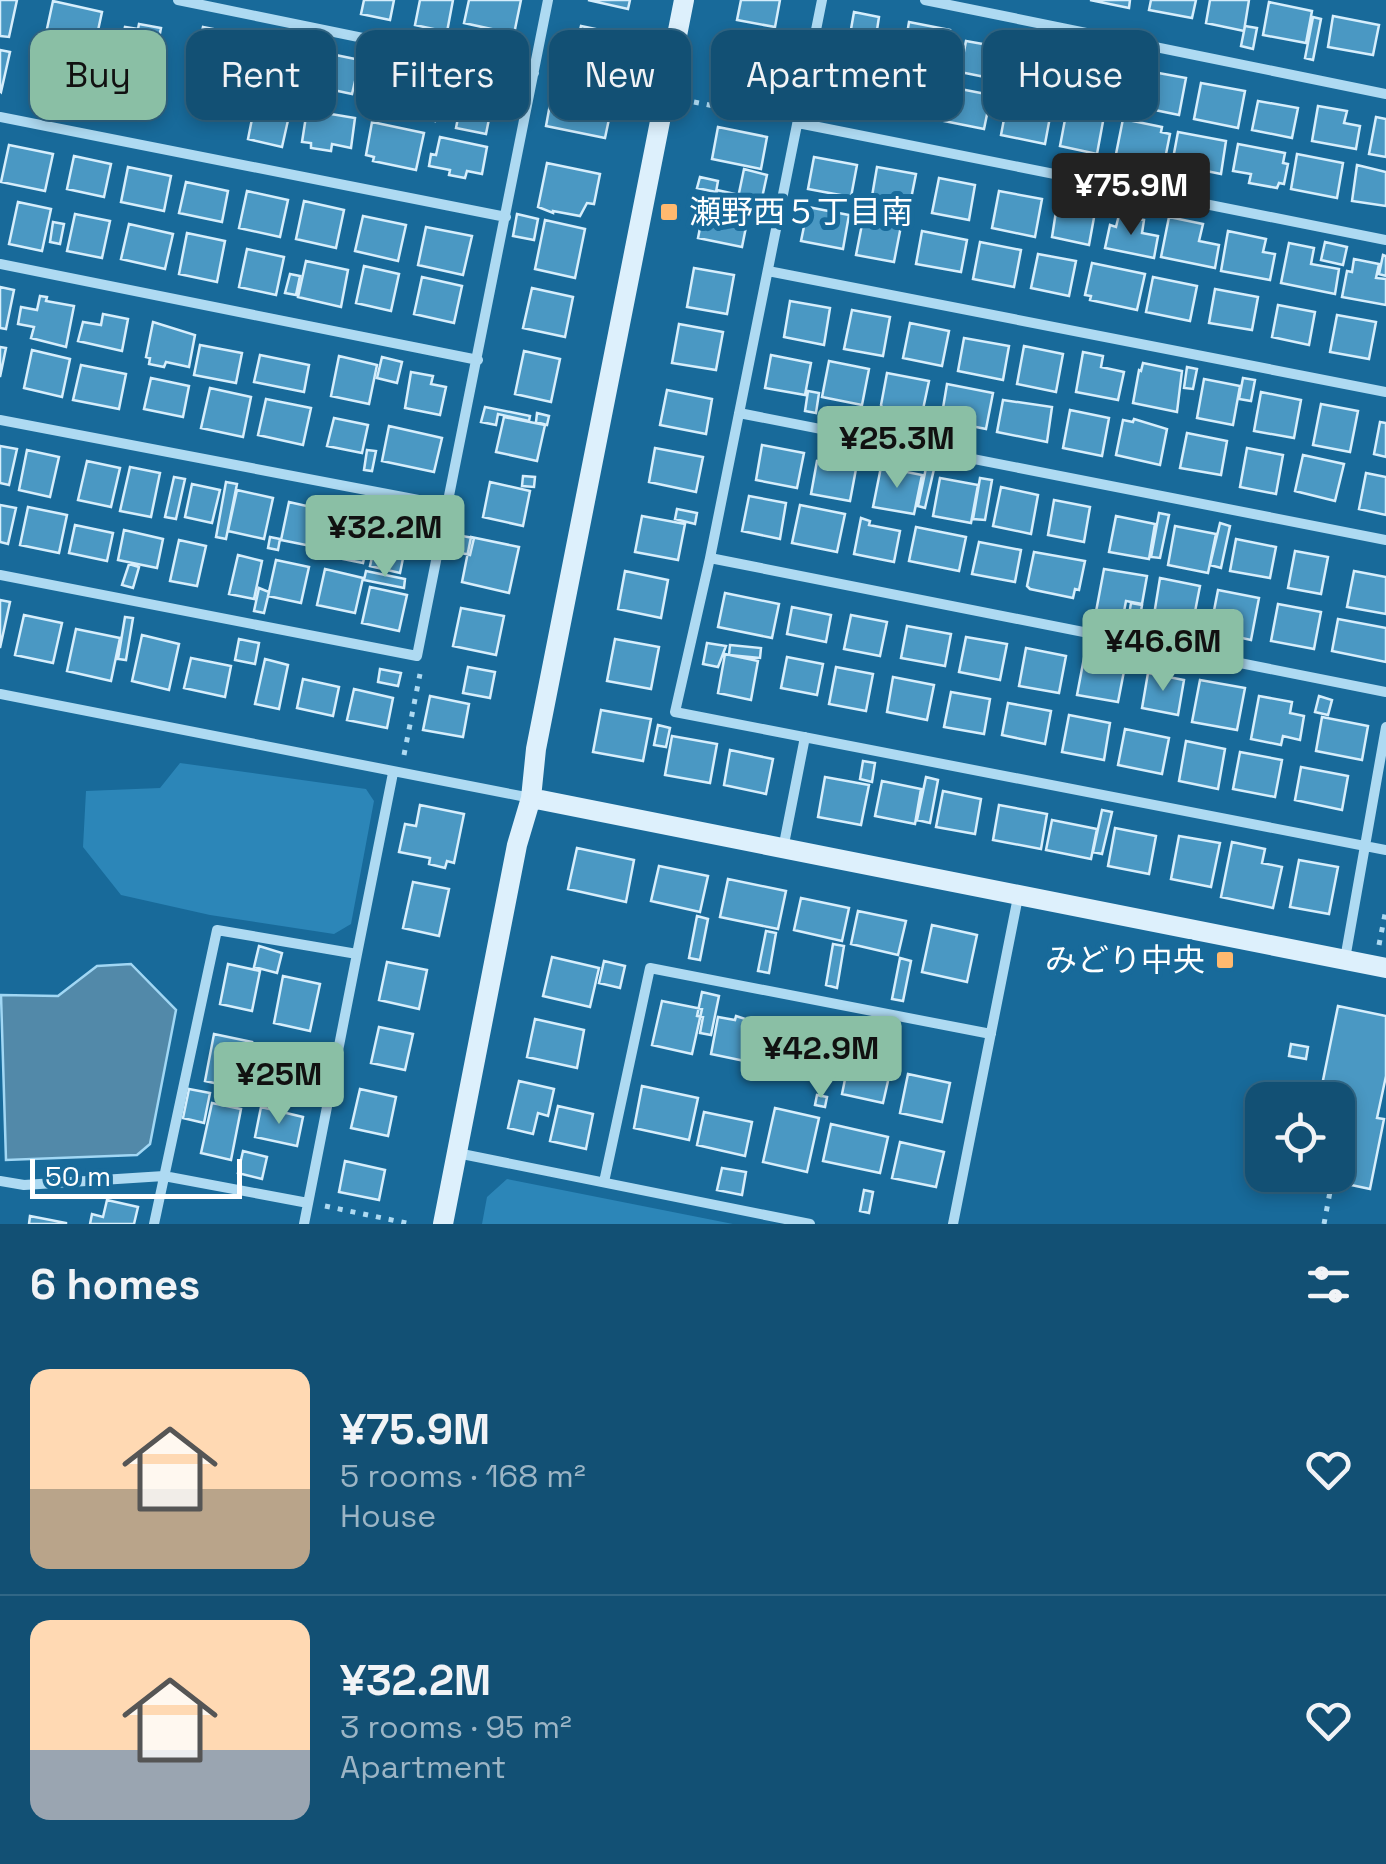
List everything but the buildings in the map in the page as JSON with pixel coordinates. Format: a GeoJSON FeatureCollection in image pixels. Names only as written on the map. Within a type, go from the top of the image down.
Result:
{"type":"FeatureCollection","features":[{"type":"Feature","properties":{"kind":"street"},"geometry":{"type":"LineString","coordinates":[[178,0],[534,73]]}},
{"type":"Feature","properties":{"kind":"street"},"geometry":{"type":"LineString","coordinates":[[0,574],[417,656],[548,0]]}},
{"type":"Feature","properties":{"kind":"street"},"geometry":{"type":"LineString","coordinates":[[443,1224],[517,845],[532,798],[536,749],[684,0]]}},
{"type":"Feature","properties":{"kind":"street"},"geometry":{"type":"LineString","coordinates":[[822,0],[710,558],[674,712],[1386,850]]}},
{"type":"Feature","properties":{"kind":"street"},"geometry":{"type":"LineString","coordinates":[[925,0],[1386,94]]}},
{"type":"Feature","properties":{"kind":"street"},"geometry":{"type":"LineString","coordinates":[[0,117],[506,217]]}},
{"type":"Feature","properties":{"kind":"street"},"geometry":{"type":"LineString","coordinates":[[798,123],[1386,240]]}},
{"type":"Feature","properties":{"kind":"street"},"geometry":{"type":"LineString","coordinates":[[0,264],[478,360]]}},
{"type":"Feature","properties":{"kind":"street"},"geometry":{"type":"LineString","coordinates":[[768,271],[1386,392]]}},
{"type":"Feature","properties":{"kind":"street"},"geometry":{"type":"LineString","coordinates":[[739,413],[1386,540]]}},
{"type":"Feature","properties":{"kind":"street"},"geometry":{"type":"LineString","coordinates":[[0,420],[450,506]]}},
{"type":"Feature","properties":{"kind":"street"},"geometry":{"type":"LineString","coordinates":[[710,558],[1386,692]]}},
{"type":"Feature","properties":{"kind":"street"},"geometry":{"type":"LineString","coordinates":[[0,694],[1386,968]]}},
{"type":"Feature","properties":{"kind":"street"},"geometry":{"type":"LineString","coordinates":[[1345,960],[1386,727]]}},
{"type":"Feature","properties":{"kind":"street"},"geometry":{"type":"LineString","coordinates":[[783,849],[805,737]]}},
{"type":"Feature","properties":{"kind":"street"},"geometry":{"type":"LineString","coordinates":[[304,1224],[393,773]]}},
{"type":"Feature","properties":{"kind":"street"},"geometry":{"type":"LineString","coordinates":[[953,1224],[1018,897]]}},
{"type":"Feature","properties":{"kind":"street"},"geometry":{"type":"LineString","coordinates":[[154,1224],[216,930],[357,954]]}},
{"type":"Feature","properties":{"kind":"street"},"geometry":{"type":"LineString","coordinates":[[604,1182],[650,968],[991,1034]]}},
{"type":"Feature","properties":{"kind":"street"},"geometry":{"type":"LineString","coordinates":[[457,1153],[810,1224]]}},
{"type":"Feature","properties":{"kind":"street"},"geometry":{"type":"LineString","coordinates":[[0,1182],[24,1185],[164,1176],[308,1203]]}},
{"type":"Feature","properties":{"kind":"path"},"geometry":{"type":"LineString","coordinates":[[534,73],[549,76]]}},
{"type":"Feature","properties":{"kind":"path"},"geometry":{"type":"LineString","coordinates":[[694,102],[798,123]]}},
{"type":"Feature","properties":{"kind":"path"},"geometry":{"type":"LineString","coordinates":[[404,755],[421,672],[417,656]]}},
{"type":"Feature","properties":{"kind":"path"},"geometry":{"type":"LineString","coordinates":[[1379,945],[1386,909]]}},
{"type":"Feature","properties":{"kind":"path"},"geometry":{"type":"LineString","coordinates":[[1324,1224],[1330,1192]]}},
{"type":"Feature","properties":{"kind":"path"},"geometry":{"type":"LineString","coordinates":[[308,1203],[410,1224]]}},
{"type":"Feature","properties":{"kind":"shaded area"},"geometry":{"type":"Polygon","coordinates":[[[180,763],[366,789],[374,801],[351,924],[334,934],[210,915],[121,895],[83,847],[86,791],[160,788],[180,763]]]}},
{"type":"Feature","properties":{"kind":"shaded area"},"geometry":{"type":"Polygon","coordinates":[[[131,964],[176,1010],[150,1144],[137,1155],[6,1160],[1,995],[58,996],[97,966],[131,964]]]}},
{"type":"Feature","properties":{"kind":"shaded area"},"geometry":{"type":"Polygon","coordinates":[[[507,1179],[733,1224],[482,1224],[487,1197],[507,1179]]]}},
{"type":"Feature","properties":{"kind":"place","name":"瀬野西５丁目南"},"geometry":{"type":"Point","coordinates":[669,212]}},
{"type":"Feature","properties":{"kind":"place","name":"みどり中央"},"geometry":{"type":"Point","coordinates":[1225,960]}}]}
